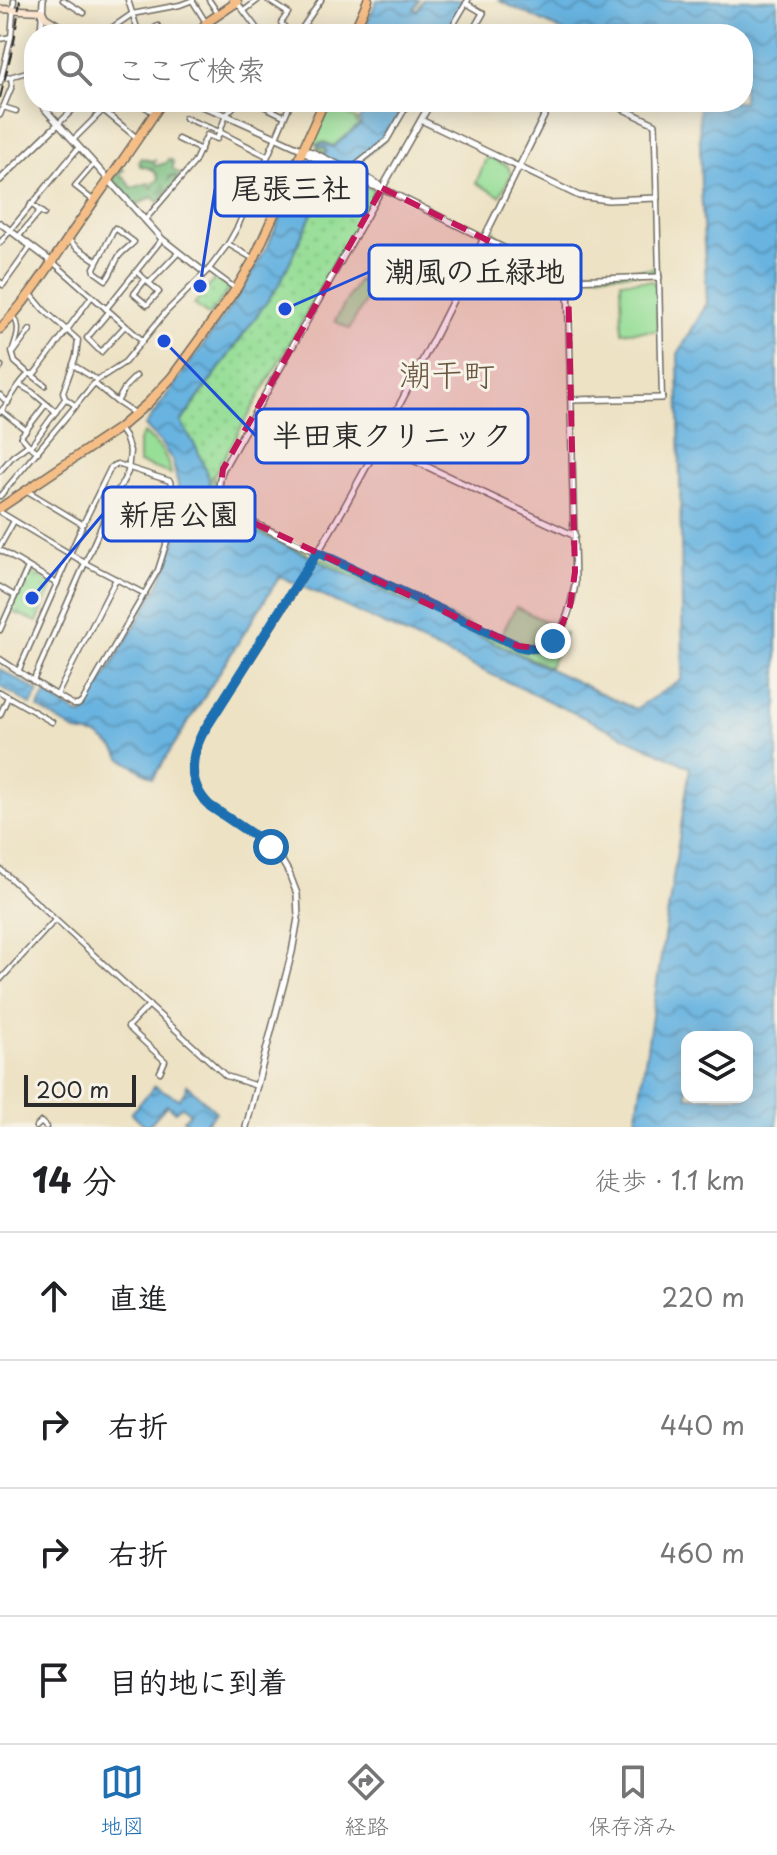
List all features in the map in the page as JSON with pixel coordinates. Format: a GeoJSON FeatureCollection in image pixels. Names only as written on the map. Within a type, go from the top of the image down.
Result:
{"type":"FeatureCollection","features":[{"type":"Feature","properties":{"kind":"highway"},"geometry":{"type":"LineString","coordinates":[[357,24],[368,0]]}},
{"type":"Feature","properties":{"kind":"highway"},"geometry":{"type":"LineString","coordinates":[[206,23],[237,1]]}},
{"type":"Feature","properties":{"kind":"highway"},"geometry":{"type":"LineString","coordinates":[[0,510],[119,428],[172,377],[254,259],[320,112]]}},
{"type":"Feature","properties":{"kind":"highway"},"geometry":{"type":"LineString","coordinates":[[0,329],[30,293],[155,113]]}},
{"type":"Feature","properties":{"kind":"main road"},"geometry":{"type":"LineString","coordinates":[[0,9],[42,11],[56,24]]}},
{"type":"Feature","properties":{"kind":"street"},"geometry":{"type":"LineString","coordinates":[[0,81],[11,37],[14,0]]}},
{"type":"Feature","properties":{"kind":"street"},"geometry":{"type":"LineString","coordinates":[[41,24],[43,0]]}},
{"type":"Feature","properties":{"kind":"street"},"geometry":{"type":"LineString","coordinates":[[63,0],[84,13]]}},
{"type":"Feature","properties":{"kind":"street"},"geometry":{"type":"LineString","coordinates":[[128,0],[136,24]]}},
{"type":"Feature","properties":{"kind":"street"},"geometry":{"type":"LineString","coordinates":[[118,24],[132,14],[192,0],[206,23]]}},
{"type":"Feature","properties":{"kind":"street"},"geometry":{"type":"LineString","coordinates":[[209,0],[219,15]]}},
{"type":"Feature","properties":{"kind":"street"},"geometry":{"type":"LineString","coordinates":[[245,10],[258,0]]}},
{"type":"Feature","properties":{"kind":"street"},"geometry":{"type":"LineString","coordinates":[[305,24],[321,0]]}},
{"type":"Feature","properties":{"kind":"street"},"geometry":{"type":"LineString","coordinates":[[237,1],[254,24]]}},
{"type":"Feature","properties":{"kind":"street"},"geometry":{"type":"LineString","coordinates":[[267,8],[269,1],[288,13],[282,24]]}},
{"type":"Feature","properties":{"kind":"street"},"geometry":{"type":"LineString","coordinates":[[454,24],[467,2],[483,13],[477,24]]}},
{"type":"Feature","properties":{"kind":"street"},"geometry":{"type":"LineString","coordinates":[[0,39],[11,37]]}},
{"type":"Feature","properties":{"kind":"street"},"geometry":{"type":"LineString","coordinates":[[0,81],[24,73]]}},
{"type":"Feature","properties":{"kind":"street"},"geometry":{"type":"LineString","coordinates":[[0,115],[12,86],[11,77]]}},
{"type":"Feature","properties":{"kind":"street"},"geometry":{"type":"LineString","coordinates":[[3,107],[16,111]]}},
{"type":"Feature","properties":{"kind":"street"},"geometry":{"type":"LineString","coordinates":[[49,112],[162,239],[178,253],[236,289]]}},
{"type":"Feature","properties":{"kind":"street"},"geometry":{"type":"LineString","coordinates":[[0,180],[71,112]]}},
{"type":"Feature","properties":{"kind":"street"},"geometry":{"type":"LineString","coordinates":[[73,140],[101,112]]}},
{"type":"Feature","properties":{"kind":"street"},"geometry":{"type":"LineString","coordinates":[[105,112],[138,139]]}},
{"type":"Feature","properties":{"kind":"street"},"geometry":{"type":"LineString","coordinates":[[218,112],[351,170],[373,186],[568,280],[659,277]]}},
{"type":"Feature","properties":{"kind":"street"},"geometry":{"type":"LineString","coordinates":[[145,220],[194,163],[207,135],[217,139],[229,112]]}},
{"type":"Feature","properties":{"kind":"street"},"geometry":{"type":"LineString","coordinates":[[276,112],[284,116]]}},
{"type":"Feature","properties":{"kind":"street"},"geometry":{"type":"LineString","coordinates":[[0,496],[96,382],[125,362],[228,244],[286,112]]}},
{"type":"Feature","properties":{"kind":"street"},"geometry":{"type":"LineString","coordinates":[[351,170],[387,140],[403,112]]}},
{"type":"Feature","properties":{"kind":"street"},"geometry":{"type":"LineString","coordinates":[[425,112],[223,469],[219,480],[221,498],[232,511],[513,644],[531,649],[546,646],[561,630],[575,584],[568,280]]}},
{"type":"Feature","properties":{"kind":"street"},"geometry":{"type":"LineString","coordinates":[[246,1127],[292,952],[298,918],[297,894],[278,854],[203,799],[194,783],[191,764],[196,745],[317,552],[379,444],[485,239],[546,112]]}},
{"type":"Feature","properties":{"kind":"street"},"geometry":{"type":"LineString","coordinates":[[571,400],[662,398],[655,124],[629,112]]}},
{"type":"Feature","properties":{"kind":"street"},"geometry":{"type":"LineString","coordinates":[[185,118],[267,156]]}},
{"type":"Feature","properties":{"kind":"street"},"geometry":{"type":"LineString","coordinates":[[421,120],[569,192],[608,200],[657,198]]}},
{"type":"Feature","properties":{"kind":"street"},"geometry":{"type":"LineString","coordinates":[[178,139],[201,150]]}},
{"type":"Feature","properties":{"kind":"street"},"geometry":{"type":"LineString","coordinates":[[0,243],[79,147]]}},
{"type":"Feature","properties":{"kind":"street"},"geometry":{"type":"LineString","coordinates":[[94,164],[75,187],[94,201]]}},
{"type":"Feature","properties":{"kind":"street"},"geometry":{"type":"LineString","coordinates":[[19,236],[42,213],[31,204]]}},
{"type":"Feature","properties":{"kind":"street"},"geometry":{"type":"LineString","coordinates":[[0,223],[52,262],[143,341]]}},
{"type":"Feature","properties":{"kind":"street"},"geometry":{"type":"LineString","coordinates":[[115,228],[134,241],[120,255],[108,279],[93,270],[97,261],[115,228]]}},
{"type":"Feature","properties":{"kind":"street"},"geometry":{"type":"LineString","coordinates":[[68,239],[97,261]]}},
{"type":"Feature","properties":{"kind":"street"},"geometry":{"type":"LineString","coordinates":[[125,326],[101,352],[87,338],[162,239]]}},
{"type":"Feature","properties":{"kind":"street"},"geometry":{"type":"LineString","coordinates":[[228,244],[254,259]]}},
{"type":"Feature","properties":{"kind":"street"},"geometry":{"type":"LineString","coordinates":[[0,282],[3,285],[31,246]]}},
{"type":"Feature","properties":{"kind":"street"},"geometry":{"type":"LineString","coordinates":[[137,272],[147,282],[159,292],[147,305],[134,294],[147,282],[178,253]]}},
{"type":"Feature","properties":{"kind":"street"},"geometry":{"type":"LineString","coordinates":[[30,293],[78,340],[63,392],[65,398],[76,406]]}},
{"type":"Feature","properties":{"kind":"street"},"geometry":{"type":"LineString","coordinates":[[26,430],[1,411],[24,377],[34,374],[92,296]]}},
{"type":"Feature","properties":{"kind":"street"},"geometry":{"type":"LineString","coordinates":[[13,316],[18,327],[12,353],[15,362],[45,385]]}},
{"type":"Feature","properties":{"kind":"street"},"geometry":{"type":"LineString","coordinates":[[12,353],[30,330]]}},
{"type":"Feature","properties":{"kind":"street"},"geometry":{"type":"LineString","coordinates":[[73,365],[135,415]]}},
{"type":"Feature","properties":{"kind":"street"},"geometry":{"type":"LineString","coordinates":[[117,402],[136,376]]}},
{"type":"Feature","properties":{"kind":"street"},"geometry":{"type":"LineString","coordinates":[[20,385],[56,412]]}},
{"type":"Feature","properties":{"kind":"street"},"geometry":{"type":"LineString","coordinates":[[0,395],[8,403]]}},
{"type":"Feature","properties":{"kind":"street"},"geometry":{"type":"LineString","coordinates":[[0,471],[13,456],[30,445],[65,398]]}},
{"type":"Feature","properties":{"kind":"street"},"geometry":{"type":"LineString","coordinates":[[38,452],[21,436],[46,404]]}},
{"type":"Feature","properties":{"kind":"street"},"geometry":{"type":"LineString","coordinates":[[33,681],[129,467],[128,442],[119,428]]}},
{"type":"Feature","properties":{"kind":"street"},"geometry":{"type":"LineString","coordinates":[[379,444],[575,536]]}},
{"type":"Feature","properties":{"kind":"street"},"geometry":{"type":"LineString","coordinates":[[0,659],[18,672],[74,705],[82,702],[158,570],[172,519],[173,487],[168,480],[117,464],[111,467],[18,672]]}},
{"type":"Feature","properties":{"kind":"street"},"geometry":{"type":"LineString","coordinates":[[27,490],[83,524]]}},
{"type":"Feature","properties":{"kind":"street"},"geometry":{"type":"LineString","coordinates":[[0,510],[85,563],[145,594]]}},
{"type":"Feature","properties":{"kind":"street"},"geometry":{"type":"LineString","coordinates":[[14,521],[0,548],[57,584]]}},
{"type":"Feature","properties":{"kind":"street"},"geometry":{"type":"LineString","coordinates":[[1,627],[28,567]]}},
{"type":"Feature","properties":{"kind":"street"},"geometry":{"type":"LineString","coordinates":[[57,695],[116,579]]}},
{"type":"Feature","properties":{"kind":"street"},"geometry":{"type":"LineString","coordinates":[[0,587],[15,596]]}},
{"type":"Feature","properties":{"kind":"street"},"geometry":{"type":"LineString","coordinates":[[0,692],[52,722]]}},
{"type":"Feature","properties":{"kind":"street"},"geometry":{"type":"LineString","coordinates":[[0,715],[8,697]]}},
{"type":"Feature","properties":{"kind":"street"},"geometry":{"type":"LineString","coordinates":[[0,869],[226,1076],[257,1086]]}},
{"type":"Feature","properties":{"kind":"street"},"geometry":{"type":"LineString","coordinates":[[0,980],[55,920]]}},
{"type":"Feature","properties":{"kind":"street"},"geometry":{"type":"LineString","coordinates":[[149,1005],[128,1027],[165,1061],[160,1072]]}},
{"type":"Feature","properties":{"kind":"street"},"geometry":{"type":"LineString","coordinates":[[36,1127],[41,1122],[46,1127]]}},
{"type":"Feature","properties":{"kind":"highlighted area"},"geometry":{"type":"Polygon","coordinates":[[[382,188],[568,280],[575,572],[570,606],[557,636],[538,648],[518,646],[243,518],[220,492],[223,469],[382,188]]]}},
{"type":"Feature","properties":{"kind":"green space"},"geometry":{"type":"Polygon","coordinates":[[[326,112],[343,112],[357,120],[359,125],[333,146],[318,143],[319,148],[326,151],[324,153],[318,149],[314,140],[326,112]]]}},
{"type":"Feature","properties":{"kind":"green space"},"geometry":{"type":"Polygon","coordinates":[[[487,156],[508,166],[511,175],[500,196],[476,183],[487,156]]]}},
{"type":"Feature","properties":{"kind":"green space"},"geometry":{"type":"Polygon","coordinates":[[[141,158],[155,160],[155,166],[166,163],[168,159],[173,161],[173,169],[181,175],[170,176],[169,179],[173,176],[178,180],[159,203],[152,197],[135,206],[113,181],[121,167],[124,170],[120,173],[122,177],[132,188],[149,183],[153,187],[153,183],[159,180],[158,176],[152,169],[140,166],[141,158]]]}},
{"type":"Feature","properties":{"kind":"green space"},"geometry":{"type":"Polygon","coordinates":[[[342,175],[372,189],[373,197],[216,472],[209,479],[197,449],[181,423],[280,283],[321,194],[342,175]]]}},
{"type":"Feature","properties":{"kind":"green space"},"geometry":{"type":"Polygon","coordinates":[[[494,230],[498,236],[570,271],[650,269],[655,265],[656,269],[652,273],[569,275],[494,238],[494,230]]]}},
{"type":"Feature","properties":{"kind":"green space"},"geometry":{"type":"Polygon","coordinates":[[[216,278],[230,288],[209,316],[194,304],[216,278]]]}},
{"type":"Feature","properties":{"kind":"green space"},"geometry":{"type":"Polygon","coordinates":[[[358,280],[373,288],[349,329],[335,321],[358,280]]]}},
{"type":"Feature","properties":{"kind":"green space"},"geometry":{"type":"Polygon","coordinates":[[[621,281],[651,281],[657,286],[658,331],[622,332],[621,281]]]}},
{"type":"Feature","properties":{"kind":"green space"},"geometry":{"type":"Polygon","coordinates":[[[144,433],[162,450],[171,474],[139,463],[139,440],[144,433]]]}},
{"type":"Feature","properties":{"kind":"green space"},"geometry":{"type":"Polygon","coordinates":[[[215,478],[217,501],[228,514],[307,553],[309,557],[210,511],[210,481],[215,478]]]}},
{"type":"Feature","properties":{"kind":"green space"},"geometry":{"type":"Polygon","coordinates":[[[322,558],[526,652],[547,647],[566,633],[549,667],[317,560],[322,558]]]}},
{"type":"Feature","properties":{"kind":"green space"},"geometry":{"type":"Polygon","coordinates":[[[29,571],[53,585],[37,622],[11,611],[29,571]]]}},
{"type":"Feature","properties":{"kind":"green space"},"geometry":{"type":"Polygon","coordinates":[[[516,607],[557,627],[545,640],[532,644],[501,635],[516,607]]]}},
{"type":"Feature","properties":{"kind":"water"},"geometry":{"type":"Polygon","coordinates":[[[377,0],[419,0],[414,9],[417,11],[423,0],[464,0],[451,24],[366,24],[377,0]]]}},
{"type":"Feature","properties":{"kind":"water"},"geometry":{"type":"Polygon","coordinates":[[[498,0],[777,0],[777,1127],[635,1127],[690,767],[280,576],[153,778],[121,758],[98,736],[77,732],[38,708],[46,694],[83,715],[160,582],[175,542],[178,484],[172,460],[145,426],[241,292],[269,243],[302,168],[312,165],[327,152],[319,144],[333,147],[361,124],[359,120],[363,112],[400,112],[384,140],[321,194],[280,283],[181,422],[197,449],[209,479],[209,510],[635,709],[681,680],[683,670],[678,354],[707,303],[699,112],[753,112],[753,24],[548,24],[498,0]]]}},
{"type":"Feature","properties":{"kind":"water"},"geometry":{"type":"Polygon","coordinates":[[[0,669],[39,692],[31,705],[0,686],[0,669]]]}},
{"type":"Feature","properties":{"kind":"water"},"geometry":{"type":"Polygon","coordinates":[[[187,1085],[216,1112],[202,1127],[191,1127],[183,1120],[190,1113],[182,1106],[175,1112],[167,1105],[147,1127],[131,1113],[155,1086],[179,1099],[187,1085]]]}},
{"type":"Feature","properties":{"kind":"railway"},"geometry":{"type":"LineString","coordinates":[[0,98],[14,42],[20,0]]}},
{"type":"Feature","properties":{"kind":"place","name":"尾張三社"},"geometry":{"type":"Point","coordinates":[200,286]}},
{"type":"Feature","properties":{"kind":"place","name":"潮風の丘緑地"},"geometry":{"type":"Point","coordinates":[285,309]}},
{"type":"Feature","properties":{"kind":"place","name":"半田東クリニック"},"geometry":{"type":"Point","coordinates":[164,341]}},
{"type":"Feature","properties":{"kind":"place","name":"新居公園"},"geometry":{"type":"Point","coordinates":[32,598]}},
{"type":"Feature","properties":{"kind":"district","name":"潮干町"},"geometry":{"type":"Point","coordinates":[447,375]}},
{"type":"Feature","properties":{"kind":"route"},"geometry":{"type":"LineString","coordinates":[[271,847],[203,799],[194,783],[191,764],[202,734],[317,552],[518,646],[531,649],[553,641]]}}]}
